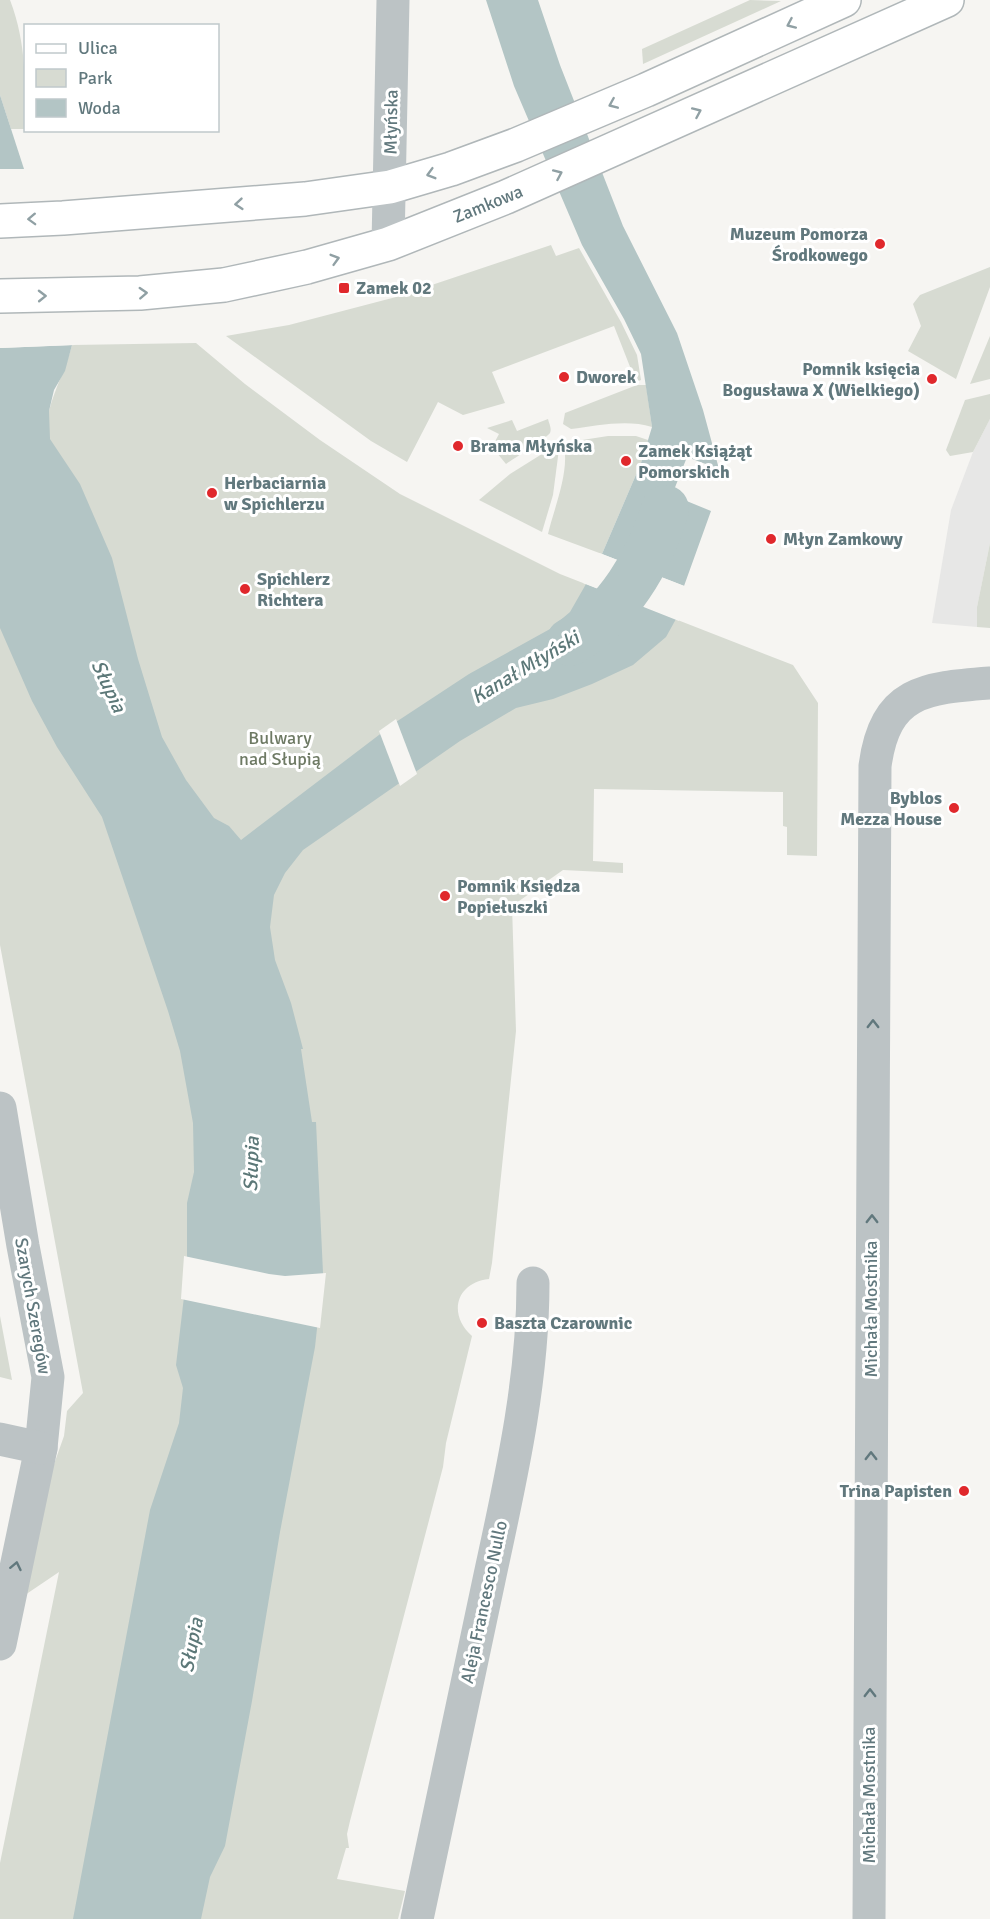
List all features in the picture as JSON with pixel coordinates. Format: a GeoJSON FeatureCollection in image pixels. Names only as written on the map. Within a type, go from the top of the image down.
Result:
{"type":"FeatureCollection","features":[{"type":"Feature","properties":{"kind":"main road"},"geometry":{"type":"LineString","coordinates":[[0,221],[304,199],[390,187],[451,169],[516,145],[844,0]]}},
{"type":"Feature","properties":{"kind":"main road","name":"Zamkowa"},"geometry":{"type":"LineString","coordinates":[[0,296],[85,295],[224,285],[307,267],[388,244],[517,192],[947,0]]}},
{"type":"Feature","properties":{"kind":"street","name":"Młyńska"},"geometry":{"type":"LineString","coordinates":[[388,244],[393,0]]}},
{"type":"Feature","properties":{"kind":"street","name":"Michała Mostnika"},"geometry":{"type":"LineString","coordinates":[[869,1919],[875,766],[878,745],[886,723],[901,706],[930,689],[990,683]]}},
{"type":"Feature","properties":{"kind":"street","name":"Szarych Szeregów"},"geometry":{"type":"LineString","coordinates":[[0,1108],[48,1377],[41,1448],[0,1644]]}},
{"type":"Feature","properties":{"kind":"street","name":"Aleja Francesco Nullo"},"geometry":{"type":"LineString","coordinates":[[417,1919],[511,1477],[528,1373],[533,1283]]}},
{"type":"Feature","properties":{"kind":"street"},"geometry":{"type":"LineString","coordinates":[[0,1439],[41,1448]]}},
{"type":"Feature","properties":{"kind":"shaded area"},"geometry":{"type":"Polygon","coordinates":[[[990,419],[990,543],[977,607],[977,627],[932,623],[951,510],[973,452],[990,419]]]}},
{"type":"Feature","properties":{"kind":"green space"},"geometry":{"type":"Polygon","coordinates":[[[0,0],[10,0],[20,33],[24,64],[24,129],[11,129],[0,95],[0,0]]]}},
{"type":"Feature","properties":{"kind":"green space"},"geometry":{"type":"Polygon","coordinates":[[[750,0],[781,1],[643,64],[642,49],[750,0]]]}},
{"type":"Feature","properties":{"kind":"green space"},"geometry":{"type":"Polygon","coordinates":[[[551,245],[556,256],[579,248],[637,355],[641,380],[636,382],[614,326],[492,372],[505,403],[463,415],[438,402],[407,462],[371,441],[226,336],[289,325],[396,297],[551,245]]]}},
{"type":"Feature","properties":{"kind":"green space"},"geometry":{"type":"Polygon","coordinates":[[[990,267],[990,287],[956,379],[908,351],[921,326],[913,304],[920,295],[990,267]]]}},
{"type":"Feature","properties":{"kind":"green space"},"geometry":{"type":"Polygon","coordinates":[[[990,336],[990,379],[970,384],[990,336]]]}},
{"type":"Feature","properties":{"kind":"green space","name":"Bulwary nad Słupią"},"geometry":{"type":"Polygon","coordinates":[[[196,343],[245,384],[320,440],[400,494],[560,574],[793,665],[818,703],[817,856],[787,855],[787,827],[783,826],[783,792],[594,789],[593,861],[623,863],[623,873],[563,870],[512,906],[516,1031],[492,1263],[489,1279],[469,1287],[462,1293],[459,1301],[460,1319],[464,1328],[472,1336],[446,1443],[443,1467],[350,1821],[347,1834],[349,1848],[346,1848],[337,1879],[405,1891],[398,1919],[0,1919],[0,1863],[59,1572],[22,1597],[53,1467],[64,1436],[67,1411],[83,1393],[0,945],[0,413],[49,411],[72,345],[196,343]]]}},
{"type":"Feature","properties":{"kind":"green space"},"geometry":{"type":"Polygon","coordinates":[[[637,385],[646,385],[652,427],[622,423],[571,429],[563,424],[565,413],[637,385]]]}},
{"type":"Feature","properties":{"kind":"green space"},"geometry":{"type":"Polygon","coordinates":[[[990,394],[990,419],[973,452],[950,456],[946,450],[965,400],[990,394]]]}},
{"type":"Feature","properties":{"kind":"green space"},"geometry":{"type":"Polygon","coordinates":[[[548,419],[550,433],[506,464],[492,447],[499,434],[487,428],[512,420],[517,431],[548,419]]]}},
{"type":"Feature","properties":{"kind":"green space"},"geometry":{"type":"Polygon","coordinates":[[[608,436],[636,436],[648,440],[641,463],[602,554],[548,534],[565,465],[563,443],[608,436]]]}},
{"type":"Feature","properties":{"kind":"green space"},"geometry":{"type":"Polygon","coordinates":[[[558,444],[553,495],[542,532],[479,500],[510,474],[558,444]]]}},
{"type":"Feature","properties":{"kind":"green space"},"geometry":{"type":"Polygon","coordinates":[[[990,543],[990,628],[977,627],[977,607],[990,543]]]}},
{"type":"Feature","properties":{"kind":"green space"},"geometry":{"type":"Polygon","coordinates":[[[0,1316],[12,1380],[0,1377],[0,1316]]]}},
{"type":"Feature","properties":{"kind":"water"},"geometry":{"type":"Polygon","coordinates":[[[486,0],[538,0],[560,65],[623,226],[677,333],[703,410],[719,469],[687,457],[672,495],[711,511],[684,586],[602,554],[641,463],[652,427],[641,354],[582,245],[514,86],[486,0]]]}},
{"type":"Feature","properties":{"kind":"water"},"geometry":{"type":"Polygon","coordinates":[[[0,95],[24,169],[0,169],[0,95]]]}},
{"type":"Feature","properties":{"kind":"water","name":"Słupia"},"geometry":{"type":"Polygon","coordinates":[[[72,345],[65,371],[54,390],[49,411],[50,439],[80,484],[112,558],[138,659],[162,737],[186,780],[214,818],[229,826],[241,840],[396,722],[469,674],[550,629],[570,612],[586,584],[676,619],[666,637],[633,665],[553,699],[516,708],[460,741],[303,850],[285,873],[274,895],[270,927],[275,960],[291,1003],[303,1049],[301,1049],[312,1122],[316,1122],[323,1273],[315,1347],[225,1846],[210,1877],[201,1919],[73,1919],[150,1510],[179,1423],[183,1388],[176,1365],[187,1271],[187,1203],[194,1172],[193,1123],[180,1051],[102,817],[57,747],[32,701],[0,628],[0,348],[72,345]]]}},
{"type":"Feature","properties":{"kind":"pier"},"geometry":{"type":"Polygon","coordinates":[[[72,342],[75,345],[0,348],[0,345],[72,342]]]}},
{"type":"Feature","properties":{"kind":"pier"},"geometry":{"type":"Polygon","coordinates":[[[599,553],[687,587],[683,589],[601,557],[599,553]]]}},
{"type":"Feature","properties":{"kind":"pier"},"geometry":{"type":"Polygon","coordinates":[[[585,581],[678,617],[679,621],[583,583],[585,581]]]}},
{"type":"Feature","properties":{"kind":"pier"},"geometry":{"type":"Polygon","coordinates":[[[396,719],[417,774],[400,786],[379,731],[396,719]]]}},
{"type":"Feature","properties":{"kind":"pier"},"geometry":{"type":"Polygon","coordinates":[[[184,1256],[285,1276],[326,1273],[320,1328],[181,1299],[184,1256]]]}},
{"type":"Feature","properties":{"kind":"waterway","name":"Kanał Młyński"},"geometry":{"type":"LineString","coordinates":[[570,642],[603,617],[630,585],[650,548],[665,509]]}},
{"type":"Feature","properties":{"kind":"place","name":"Muzeum Pomorza Środkowego"},"geometry":{"type":"Point","coordinates":[880,244]}},
{"type":"Feature","properties":{"kind":"place","name":"Zamek 02"},"geometry":{"type":"Point","coordinates":[344,288]}},
{"type":"Feature","properties":{"kind":"place","name":"Dworek"},"geometry":{"type":"Point","coordinates":[564,377]}},
{"type":"Feature","properties":{"kind":"place","name":"Pomnik księcia Bogusława X (Wielkiego)"},"geometry":{"type":"Point","coordinates":[932,379]}},
{"type":"Feature","properties":{"kind":"place","name":"Brama Młyńska"},"geometry":{"type":"Point","coordinates":[458,446]}},
{"type":"Feature","properties":{"kind":"place","name":"Zamek Książąt Pomorskich"},"geometry":{"type":"Point","coordinates":[626,461]}},
{"type":"Feature","properties":{"kind":"place","name":"Herbaciarnia w Spichlerzu"},"geometry":{"type":"Point","coordinates":[212,493]}},
{"type":"Feature","properties":{"kind":"place","name":"Młyn Zamkowy"},"geometry":{"type":"Point","coordinates":[771,539]}},
{"type":"Feature","properties":{"kind":"place","name":"Spichlerz Richtera"},"geometry":{"type":"Point","coordinates":[245,589]}},
{"type":"Feature","properties":{"kind":"place","name":"Byblos Mezza House"},"geometry":{"type":"Point","coordinates":[954,808]}},
{"type":"Feature","properties":{"kind":"place","name":"Pomnik Księdza Popiełuszki"},"geometry":{"type":"Point","coordinates":[445,896]}},
{"type":"Feature","properties":{"kind":"place","name":"Baszta Czarownic"},"geometry":{"type":"Point","coordinates":[482,1323]}},
{"type":"Feature","properties":{"kind":"place","name":"Trina Papisten"},"geometry":{"type":"Point","coordinates":[964,1491]}}]}
